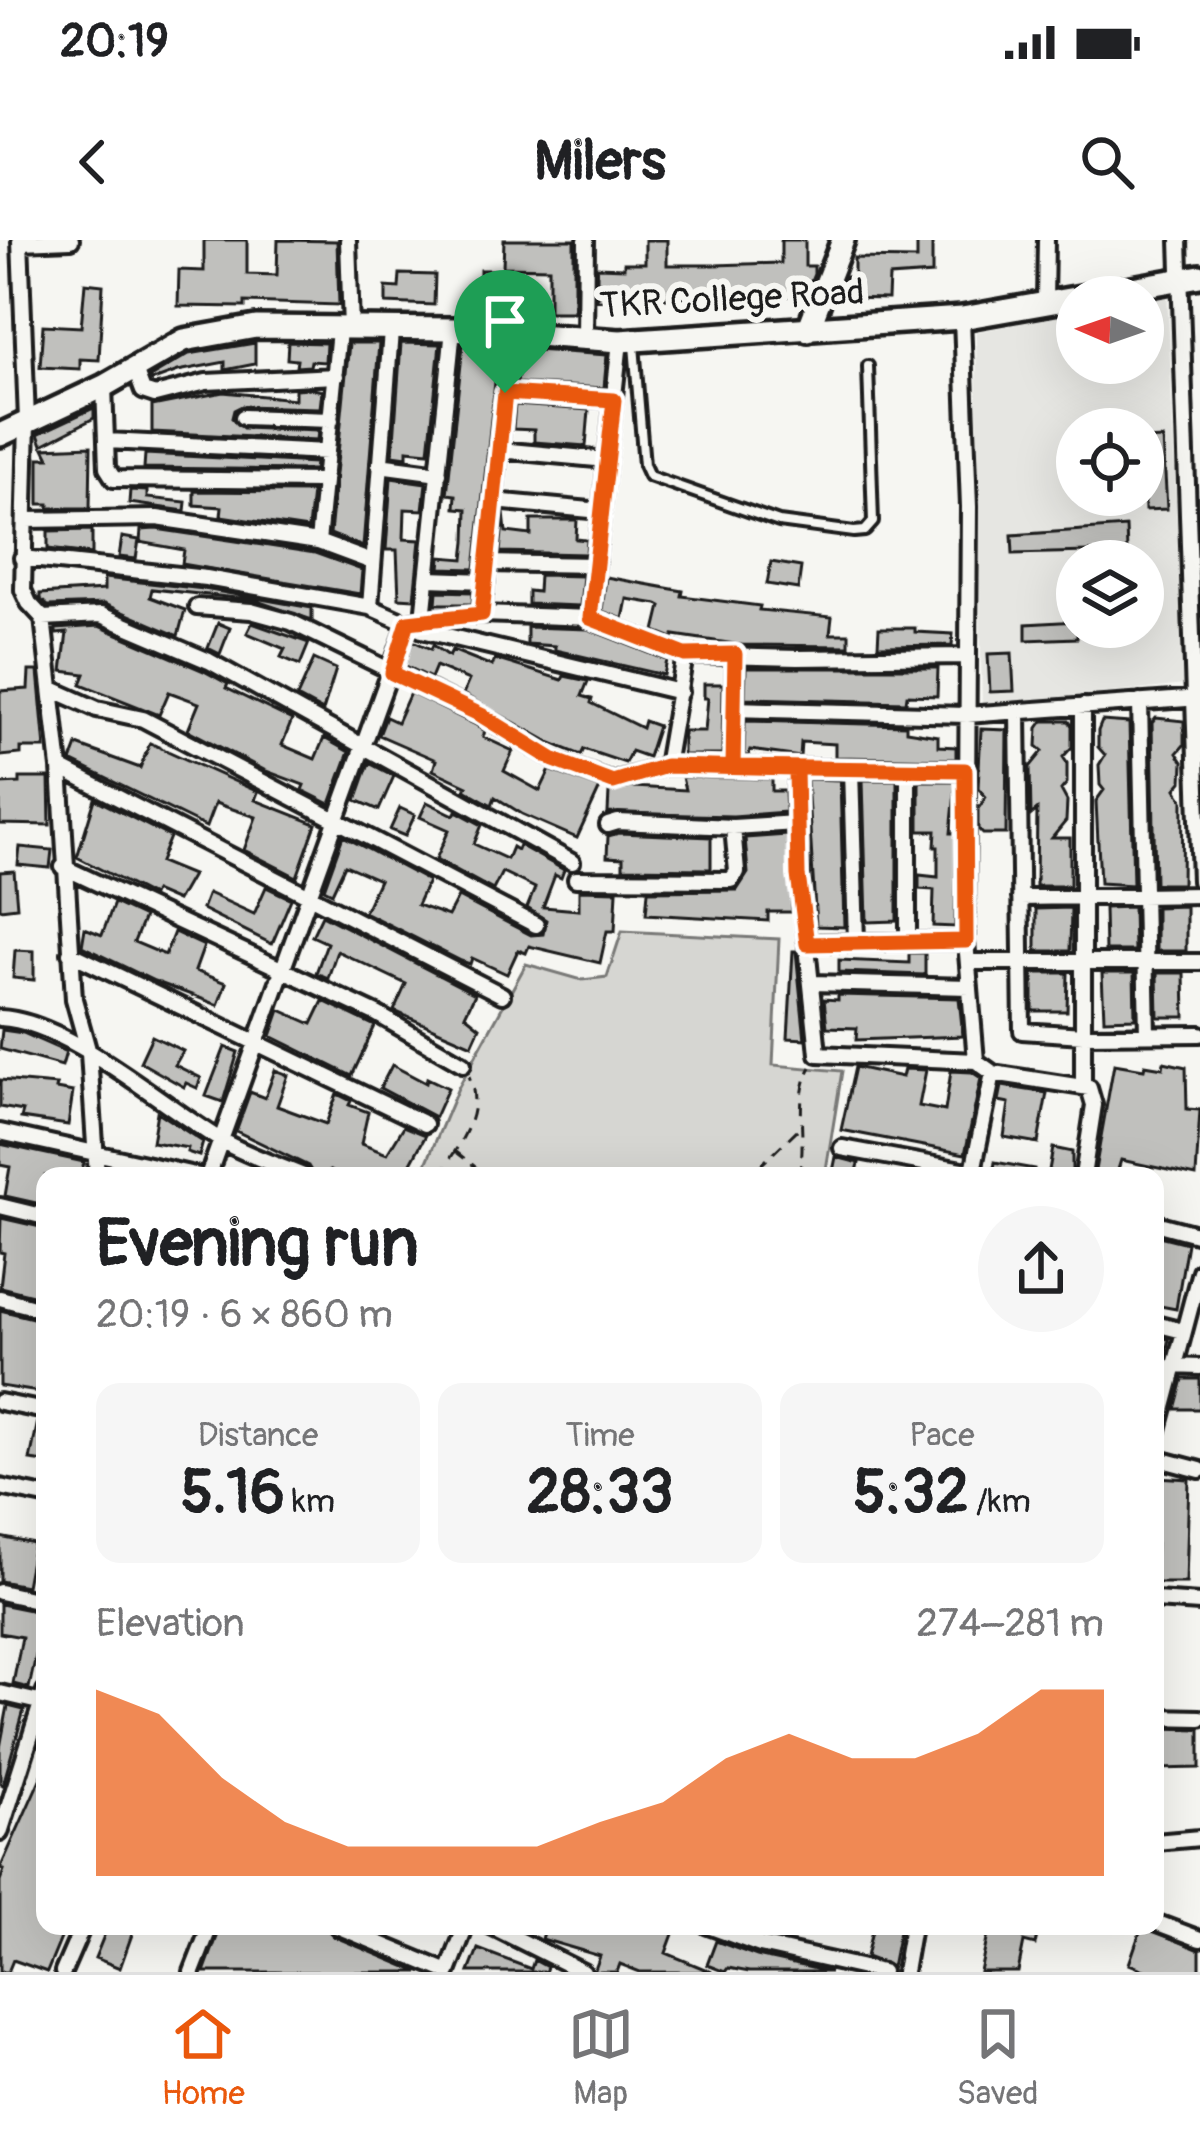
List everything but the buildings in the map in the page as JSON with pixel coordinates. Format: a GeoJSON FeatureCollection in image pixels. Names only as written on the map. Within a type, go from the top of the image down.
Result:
{"type":"FeatureCollection","features":[{"type":"Feature","properties":{"kind":"street"},"geometry":{"type":"LineString","coordinates":[[71,240],[20,241],[27,420],[22,558],[23,590],[28,603],[44,618],[60,768],[74,999],[89,1053],[96,1167]]}},
{"type":"Feature","properties":{"kind":"street"},"geometry":{"type":"LineString","coordinates":[[318,542],[322,481],[345,329],[348,240]]}},
{"type":"Feature","properties":{"kind":"street"},"geometry":{"type":"LineString","coordinates":[[584,339],[586,240]]}},
{"type":"Feature","properties":{"kind":"street"},"geometry":{"type":"LineString","coordinates":[[808,330],[843,240]]}},
{"type":"Feature","properties":{"kind":"street"},"geometry":{"type":"LineString","coordinates":[[1045,302],[1046,240]]}},
{"type":"Feature","properties":{"kind":"street"},"geometry":{"type":"LineString","coordinates":[[1179,240],[1189,278],[1183,390],[1193,501],[1200,880]]}},
{"type":"Feature","properties":{"kind":"street","name":"TKR College Road"},"geometry":{"type":"LineString","coordinates":[[0,435],[104,386],[184,340],[256,327],[453,329],[627,341],[962,318],[1189,278]]}},
{"type":"Feature","properties":{"kind":"street"},"geometry":{"type":"LineString","coordinates":[[962,318],[969,507],[966,941],[976,1061]]}},
{"type":"Feature","properties":{"kind":"street"},"geometry":{"type":"LineString","coordinates":[[208,1167],[222,1141],[362,744],[429,579],[453,329]]}},
{"type":"Feature","properties":{"kind":"street"},"geometry":{"type":"LineString","coordinates":[[370,607],[391,331]]}},
{"type":"Feature","properties":{"kind":"street"},"geometry":{"type":"LineString","coordinates":[[482,614],[511,335]]}},
{"type":"Feature","properties":{"kind":"street"},"geometry":{"type":"LineString","coordinates":[[590,618],[614,400],[627,341]]}},
{"type":"Feature","properties":{"kind":"street"},"geometry":{"type":"LineString","coordinates":[[134,367],[143,391],[155,395],[206,382],[336,376]]}},
{"type":"Feature","properties":{"kind":"street"},"geometry":{"type":"LineString","coordinates":[[104,386],[108,474],[117,481],[322,481]]}},
{"type":"Feature","properties":{"kind":"street"},"geometry":{"type":"LineString","coordinates":[[1183,390],[1200,390]]}},
{"type":"Feature","properties":{"kind":"street"},"geometry":{"type":"LineString","coordinates":[[505,393],[614,400]]}},
{"type":"Feature","properties":{"kind":"street"},"geometry":{"type":"LineString","coordinates":[[243,417],[331,421]]}},
{"type":"Feature","properties":{"kind":"street"},"geometry":{"type":"LineString","coordinates":[[107,441],[327,452]]}},
{"type":"Feature","properties":{"kind":"street"},"geometry":{"type":"LineString","coordinates":[[499,450],[607,460]]}},
{"type":"Feature","properties":{"kind":"street"},"geometry":{"type":"LineString","coordinates":[[379,465],[439,473]]}},
{"type":"Feature","properties":{"kind":"street"},"geometry":{"type":"LineString","coordinates":[[494,501],[602,511]]}},
{"type":"Feature","properties":{"kind":"street"},"geometry":{"type":"LineString","coordinates":[[26,520],[158,518],[318,542],[372,562]]}},
{"type":"Feature","properties":{"kind":"street"},"geometry":{"type":"LineString","coordinates":[[22,558],[206,578],[370,607],[416,620],[482,614],[590,618],[685,655],[968,656]]}},
{"type":"Feature","properties":{"kind":"street"},"geometry":{"type":"LineString","coordinates":[[488,563],[596,565]]}},
{"type":"Feature","properties":{"kind":"street"},"geometry":{"type":"LineString","coordinates":[[429,579],[486,581]]}},
{"type":"Feature","properties":{"kind":"street"},"geometry":{"type":"LineString","coordinates":[[197,607],[251,611],[291,622],[481,715],[554,760],[613,782],[666,766],[965,770]]}},
{"type":"Feature","properties":{"kind":"street"},"geometry":{"type":"LineString","coordinates":[[44,618],[101,616],[209,662],[572,862]]}},
{"type":"Feature","properties":{"kind":"street"},"geometry":{"type":"LineString","coordinates":[[416,620],[422,630],[680,692]]}},
{"type":"Feature","properties":{"kind":"street"},"geometry":{"type":"LineString","coordinates":[[733,767],[735,654]]}},
{"type":"Feature","properties":{"kind":"street"},"geometry":{"type":"LineString","coordinates":[[666,766],[685,655]]}},
{"type":"Feature","properties":{"kind":"street"},"geometry":{"type":"LineString","coordinates":[[52,689],[97,709],[142,719],[536,925]]}},
{"type":"Feature","properties":{"kind":"street"},"geometry":{"type":"LineString","coordinates":[[733,709],[968,715],[1198,698]]}},
{"type":"Feature","properties":{"kind":"street"},"geometry":{"type":"LineString","coordinates":[[1140,702],[1147,1034]]}},
{"type":"Feature","properties":{"kind":"street"},"geometry":{"type":"LineString","coordinates":[[1083,706],[1083,1086]]}},
{"type":"Feature","properties":{"kind":"street"},"geometry":{"type":"LineString","coordinates":[[1018,712],[1022,1030],[1083,1035],[1200,1034]]}},
{"type":"Feature","properties":{"kind":"street"},"geometry":{"type":"LineString","coordinates":[[60,768],[502,995]]}},
{"type":"Feature","properties":{"kind":"street"},"geometry":{"type":"LineString","coordinates":[[796,769],[800,895],[818,1054],[976,1061],[993,1073],[1083,1086],[1092,1093],[1094,1105],[1084,1167]]}},
{"type":"Feature","properties":{"kind":"street"},"geometry":{"type":"LineString","coordinates":[[851,769],[856,942]]}},
{"type":"Feature","properties":{"kind":"street"},"geometry":{"type":"LineString","coordinates":[[908,769],[908,940]]}},
{"type":"Feature","properties":{"kind":"street"},"geometry":{"type":"LineString","coordinates":[[608,826],[618,822],[734,827],[796,823]]}},
{"type":"Feature","properties":{"kind":"street"},"geometry":{"type":"LineString","coordinates":[[576,879],[731,880],[737,872],[734,827]]}},
{"type":"Feature","properties":{"kind":"street"},"geometry":{"type":"LineString","coordinates":[[63,867],[376,1014],[464,1064]]}},
{"type":"Feature","properties":{"kind":"street"},"geometry":{"type":"LineString","coordinates":[[1020,898],[1200,895]]}},
{"type":"Feature","properties":{"kind":"street"},"geometry":{"type":"LineString","coordinates":[[807,944],[966,941]]}},
{"type":"Feature","properties":{"kind":"street"},"geometry":{"type":"LineString","coordinates":[[70,953],[425,1124]]}},
{"type":"Feature","properties":{"kind":"street"},"geometry":{"type":"LineString","coordinates":[[969,962],[1200,962]]}},
{"type":"Feature","properties":{"kind":"street"},"geometry":{"type":"LineString","coordinates":[[812,983],[970,987]]}},
{"type":"Feature","properties":{"kind":"street"},"geometry":{"type":"LineString","coordinates":[[0,1018],[26,1019],[89,1053],[222,1141],[282,1167]]}},
{"type":"Feature","properties":{"kind":"street"},"geometry":{"type":"LineString","coordinates":[[974,1167],[993,1073]]}},
{"type":"Feature","properties":{"kind":"street"},"geometry":{"type":"LineString","coordinates":[[0,1132],[154,1167]]}},
{"type":"Feature","properties":{"kind":"street"},"geometry":{"type":"LineString","coordinates":[[842,1148],[938,1167]]}},
{"type":"Feature","properties":{"kind":"street"},"geometry":{"type":"LineString","coordinates":[[0,1206],[36,1215]]}},
{"type":"Feature","properties":{"kind":"street"},"geometry":{"type":"LineString","coordinates":[[1164,1225],[1200,1235]]}},
{"type":"Feature","properties":{"kind":"street"},"geometry":{"type":"LineString","coordinates":[[1164,1396],[1199,1267]]}},
{"type":"Feature","properties":{"kind":"street"},"geometry":{"type":"LineString","coordinates":[[0,1298],[36,1308]]}},
{"type":"Feature","properties":{"kind":"street"},"geometry":{"type":"LineString","coordinates":[[1164,1326],[1183,1331]]}},
{"type":"Feature","properties":{"kind":"street"},"geometry":{"type":"LineString","coordinates":[[1172,1366],[1200,1367]]}},
{"type":"Feature","properties":{"kind":"street"},"geometry":{"type":"LineString","coordinates":[[0,1402],[36,1409]]}},
{"type":"Feature","properties":{"kind":"street"},"geometry":{"type":"LineString","coordinates":[[1164,1460],[1200,1470]]}},
{"type":"Feature","properties":{"kind":"street"},"geometry":{"type":"LineString","coordinates":[[0,1487],[36,1494]]}},
{"type":"Feature","properties":{"kind":"street"},"geometry":{"type":"LineString","coordinates":[[0,1592],[36,1600]]}},
{"type":"Feature","properties":{"kind":"street"},"geometry":{"type":"LineString","coordinates":[[1164,1601],[1200,1603]]}},
{"type":"Feature","properties":{"kind":"street"},"geometry":{"type":"LineString","coordinates":[[0,1693],[36,1696]]}},
{"type":"Feature","properties":{"kind":"street"},"geometry":{"type":"LineString","coordinates":[[1164,1717],[1200,1718]]}},
{"type":"Feature","properties":{"kind":"street"},"geometry":{"type":"LineString","coordinates":[[0,1833],[36,1724]]}},
{"type":"Feature","properties":{"kind":"street"},"geometry":{"type":"LineString","coordinates":[[0,1781],[18,1784]]}},
{"type":"Feature","properties":{"kind":"street"},"geometry":{"type":"LineString","coordinates":[[1164,1841],[1200,1838]]}},
{"type":"Feature","properties":{"kind":"street"},"geometry":{"type":"LineString","coordinates":[[1164,1925],[1200,1939]]}},
{"type":"Feature","properties":{"kind":"street"},"geometry":{"type":"LineString","coordinates":[[63,1972],[79,1935]]}},
{"type":"Feature","properties":{"kind":"street"},"geometry":{"type":"LineString","coordinates":[[192,1972],[206,1935]]}},
{"type":"Feature","properties":{"kind":"street"},"geometry":{"type":"LineString","coordinates":[[359,1935],[448,1972],[462,1935]]}},
{"type":"Feature","properties":{"kind":"street"},"geometry":{"type":"LineString","coordinates":[[509,1935],[582,1972]]}},
{"type":"Feature","properties":{"kind":"street"},"geometry":{"type":"LineString","coordinates":[[733,1935],[882,1972]]}},
{"type":"Feature","properties":{"kind":"street"},"geometry":{"type":"LineString","coordinates":[[904,1972],[910,1935]]}},
{"type":"Feature","properties":{"kind":"lane"},"geometry":{"type":"LineString","coordinates":[[627,341],[649,476],[779,522],[854,532],[866,531],[873,522],[868,366]]}},
{"type":"Feature","properties":{"kind":"path"},"geometry":{"type":"LineString","coordinates":[[801,1167],[799,1128],[806,1075],[818,1054]]}},
{"type":"Feature","properties":{"kind":"path"},"geometry":{"type":"LineString","coordinates":[[445,1167],[472,1121],[476,1093],[464,1064]]}},
{"type":"Feature","properties":{"kind":"path"},"geometry":{"type":"LineString","coordinates":[[757,1167],[799,1128]]}},
{"type":"Feature","properties":{"kind":"path"},"geometry":{"type":"LineString","coordinates":[[454,1150],[476,1167]]}},
{"type":"Feature","properties":{"kind":"shaded area"},"geometry":{"type":"Polygon","coordinates":[[[1167,294],[1184,685],[982,707],[976,332],[1056,316],[1056,384],[1164,384],[1167,294]]]}},
{"type":"Feature","properties":{"kind":"shaded area"},"geometry":{"type":"Polygon","coordinates":[[[622,931],[779,939],[773,1065],[842,1071],[826,1167],[425,1167],[458,1088],[526,964],[582,980],[607,977],[622,931]]]}},
{"type":"Feature","properties":{"kind":"route"},"geometry":{"type":"LineString","coordinates":[[505,393],[614,400],[590,618],[685,655],[735,654],[733,767],[965,770],[966,941],[807,944],[798,875],[796,769],[666,766],[613,782],[554,760],[481,715],[392,673],[408,622],[482,614],[505,393]]}}]}
